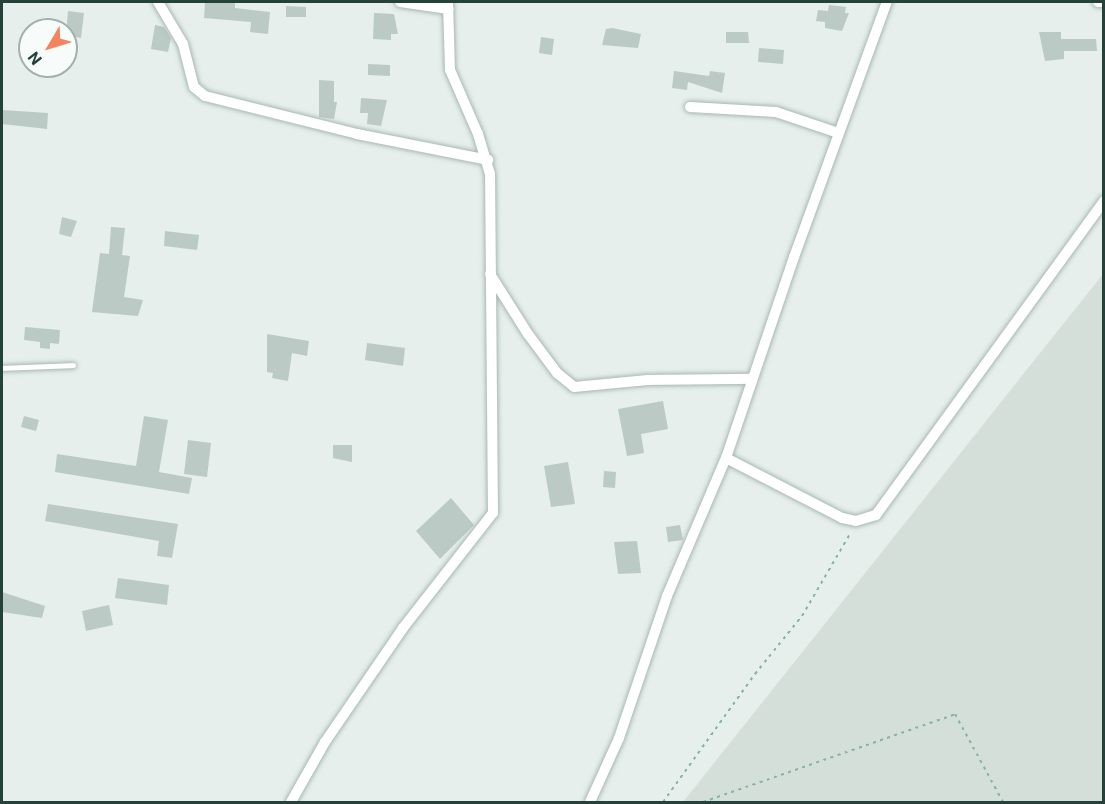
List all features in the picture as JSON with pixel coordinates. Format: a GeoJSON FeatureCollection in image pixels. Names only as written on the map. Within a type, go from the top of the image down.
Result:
{"type":"FeatureCollection","features":[{"type":"Feature","properties":{"kind":"street"},"geometry":{"type":"LineString","coordinates":[[158,2],[183,44],[194,87],[205,96],[357,134],[488,160]]}},
{"type":"Feature","properties":{"kind":"street"},"geometry":{"type":"LineString","coordinates":[[291,802],[325,742],[403,628],[493,513],[488,160],[450,70],[448,5],[400,2]]}},
{"type":"Feature","properties":{"kind":"street"},"geometry":{"type":"LineString","coordinates":[[590,802],[619,738],[668,596],[726,458],[838,133],[887,2]]}},
{"type":"Feature","properties":{"kind":"street"},"geometry":{"type":"LineString","coordinates":[[1098,2],[1104,2]]}},
{"type":"Feature","properties":{"kind":"street"},"geometry":{"type":"LineString","coordinates":[[690,107],[776,112],[838,133]]}},
{"type":"Feature","properties":{"kind":"street"},"geometry":{"type":"LineString","coordinates":[[726,458],[856,521],[876,515],[1104,201]]}},
{"type":"Feature","properties":{"kind":"street"},"geometry":{"type":"LineString","coordinates":[[490,274],[528,334],[557,373],[574,387],[648,380],[752,379]]}},
{"type":"Feature","properties":{"kind":"lane"},"geometry":{"type":"LineString","coordinates":[[2,368],[73,365]]}},
{"type":"Feature","properties":{"kind":"path"},"geometry":{"type":"LineString","coordinates":[[663,802],[755,674],[802,616],[834,566],[856,521]]}},
{"type":"Feature","properties":{"kind":"path"},"geometry":{"type":"LineString","coordinates":[[703,802],[955,714],[1003,802]]}},
{"type":"Feature","properties":{"kind":"shaded area"},"geometry":{"type":"Polygon","coordinates":[[[1103,274],[1103,802],[683,802],[1103,274]]]}},
{"type":"Feature","properties":{"kind":"building"},"geometry":{"type":"Polygon","coordinates":[[[205,2],[235,2],[235,8],[270,12],[268,34],[250,32],[251,22],[204,18],[205,2]]]}},
{"type":"Feature","properties":{"kind":"building"},"geometry":{"type":"Polygon","coordinates":[[[829,5],[846,7],[845,13],[849,13],[842,31],[825,28],[825,22],[816,21],[818,10],[828,11],[829,5]]]}},
{"type":"Feature","properties":{"kind":"building"},"geometry":{"type":"Polygon","coordinates":[[[286,6],[306,7],[306,17],[286,17],[286,6]]]}},
{"type":"Feature","properties":{"kind":"building"},"geometry":{"type":"Polygon","coordinates":[[[68,11],[84,13],[81,38],[78,37],[78,18],[67,18],[68,11]]]}},
{"type":"Feature","properties":{"kind":"building"},"geometry":{"type":"Polygon","coordinates":[[[374,13],[394,14],[398,34],[391,34],[391,40],[373,39],[374,13]]]}},
{"type":"Feature","properties":{"kind":"building"},"geometry":{"type":"Polygon","coordinates":[[[155,25],[164,27],[171,38],[168,52],[151,49],[155,25]]]}},
{"type":"Feature","properties":{"kind":"building"},"geometry":{"type":"Polygon","coordinates":[[[612,28],[641,34],[638,48],[602,45],[606,29],[612,28]]]}},
{"type":"Feature","properties":{"kind":"building"},"geometry":{"type":"Polygon","coordinates":[[[726,32],[748,32],[749,43],[726,43],[726,32]]]}},
{"type":"Feature","properties":{"kind":"building"},"geometry":{"type":"Polygon","coordinates":[[[1039,32],[1061,32],[1061,39],[1096,39],[1097,51],[1064,51],[1064,59],[1045,61],[1039,32]]]}},
{"type":"Feature","properties":{"kind":"building"},"geometry":{"type":"Polygon","coordinates":[[[541,37],[554,39],[552,55],[539,53],[541,37]]]}},
{"type":"Feature","properties":{"kind":"building"},"geometry":{"type":"Polygon","coordinates":[[[759,48],[784,50],[783,64],[758,62],[759,48]]]}},
{"type":"Feature","properties":{"kind":"building"},"geometry":{"type":"Polygon","coordinates":[[[368,64],[390,65],[390,76],[368,75],[368,64]]]}},
{"type":"Feature","properties":{"kind":"building"},"geometry":{"type":"Polygon","coordinates":[[[674,71],[709,76],[710,71],[725,73],[722,93],[688,82],[687,90],[672,88],[674,71]]]}},
{"type":"Feature","properties":{"kind":"building"},"geometry":{"type":"Polygon","coordinates":[[[319,80],[334,81],[334,102],[337,102],[334,119],[319,117],[319,80]]]}},
{"type":"Feature","properties":{"kind":"building"},"geometry":{"type":"Polygon","coordinates":[[[361,98],[387,100],[381,126],[367,124],[368,113],[360,113],[361,98]]]}},
{"type":"Feature","properties":{"kind":"building"},"geometry":{"type":"Polygon","coordinates":[[[2,110],[48,113],[47,129],[2,124],[2,110]]]}},
{"type":"Feature","properties":{"kind":"building"},"geometry":{"type":"Polygon","coordinates":[[[62,217],[77,221],[71,237],[59,234],[62,217]]]}},
{"type":"Feature","properties":{"kind":"building"},"geometry":{"type":"Polygon","coordinates":[[[111,227],[125,228],[122,255],[130,256],[124,297],[143,300],[138,316],[92,312],[100,253],[109,254],[111,227]]]}},
{"type":"Feature","properties":{"kind":"building"},"geometry":{"type":"Polygon","coordinates":[[[165,231],[199,235],[197,250],[164,246],[165,231]]]}},
{"type":"Feature","properties":{"kind":"building"},"geometry":{"type":"Polygon","coordinates":[[[25,327],[60,330],[59,344],[50,343],[50,349],[40,348],[40,342],[24,340],[25,327]]]}},
{"type":"Feature","properties":{"kind":"building"},"geometry":{"type":"Polygon","coordinates":[[[267,334],[309,341],[307,356],[292,353],[288,381],[272,378],[273,373],[267,372],[267,334]]]}},
{"type":"Feature","properties":{"kind":"building"},"geometry":{"type":"Polygon","coordinates":[[[367,343],[405,348],[403,366],[365,360],[367,343]]]}},
{"type":"Feature","properties":{"kind":"building"},"geometry":{"type":"Polygon","coordinates":[[[663,401],[668,429],[641,434],[644,453],[627,456],[618,409],[663,401]]]}},
{"type":"Feature","properties":{"kind":"building"},"geometry":{"type":"Polygon","coordinates":[[[24,416],[39,420],[36,431],[21,427],[24,416]]]}},
{"type":"Feature","properties":{"kind":"building"},"geometry":{"type":"Polygon","coordinates":[[[144,416],[168,420],[159,472],[192,478],[189,494],[55,472],[57,454],[136,466],[144,416]]]}},
{"type":"Feature","properties":{"kind":"building"},"geometry":{"type":"Polygon","coordinates":[[[188,440],[211,443],[207,477],[184,474],[188,440]]]}},
{"type":"Feature","properties":{"kind":"building"},"geometry":{"type":"Polygon","coordinates":[[[333,445],[352,445],[352,462],[333,458],[333,445]]]}},
{"type":"Feature","properties":{"kind":"building"},"geometry":{"type":"Polygon","coordinates":[[[568,462],[575,504],[551,507],[544,466],[568,462]]]}},
{"type":"Feature","properties":{"kind":"building"},"geometry":{"type":"Polygon","coordinates":[[[604,471],[616,472],[615,488],[603,487],[604,471]]]}},
{"type":"Feature","properties":{"kind":"building"},"geometry":{"type":"Polygon","coordinates":[[[451,498],[474,525],[440,559],[416,531],[451,498]]]}},
{"type":"Feature","properties":{"kind":"building"},"geometry":{"type":"Polygon","coordinates":[[[48,504],[178,524],[172,558],[157,556],[159,541],[45,521],[48,504]]]}},
{"type":"Feature","properties":{"kind":"building"},"geometry":{"type":"Polygon","coordinates":[[[680,525],[683,540],[668,542],[666,527],[680,525]]]}},
{"type":"Feature","properties":{"kind":"building"},"geometry":{"type":"Polygon","coordinates":[[[637,541],[641,573],[618,574],[614,542],[637,541]]]}},
{"type":"Feature","properties":{"kind":"building"},"geometry":{"type":"Polygon","coordinates":[[[118,578],[169,585],[167,605],[115,598],[118,578]]]}},
{"type":"Feature","properties":{"kind":"building"},"geometry":{"type":"Polygon","coordinates":[[[2,592],[45,606],[42,618],[2,612],[2,592]]]}},
{"type":"Feature","properties":{"kind":"building"},"geometry":{"type":"Polygon","coordinates":[[[109,605],[113,625],[86,631],[82,611],[109,605]]]}}]}
